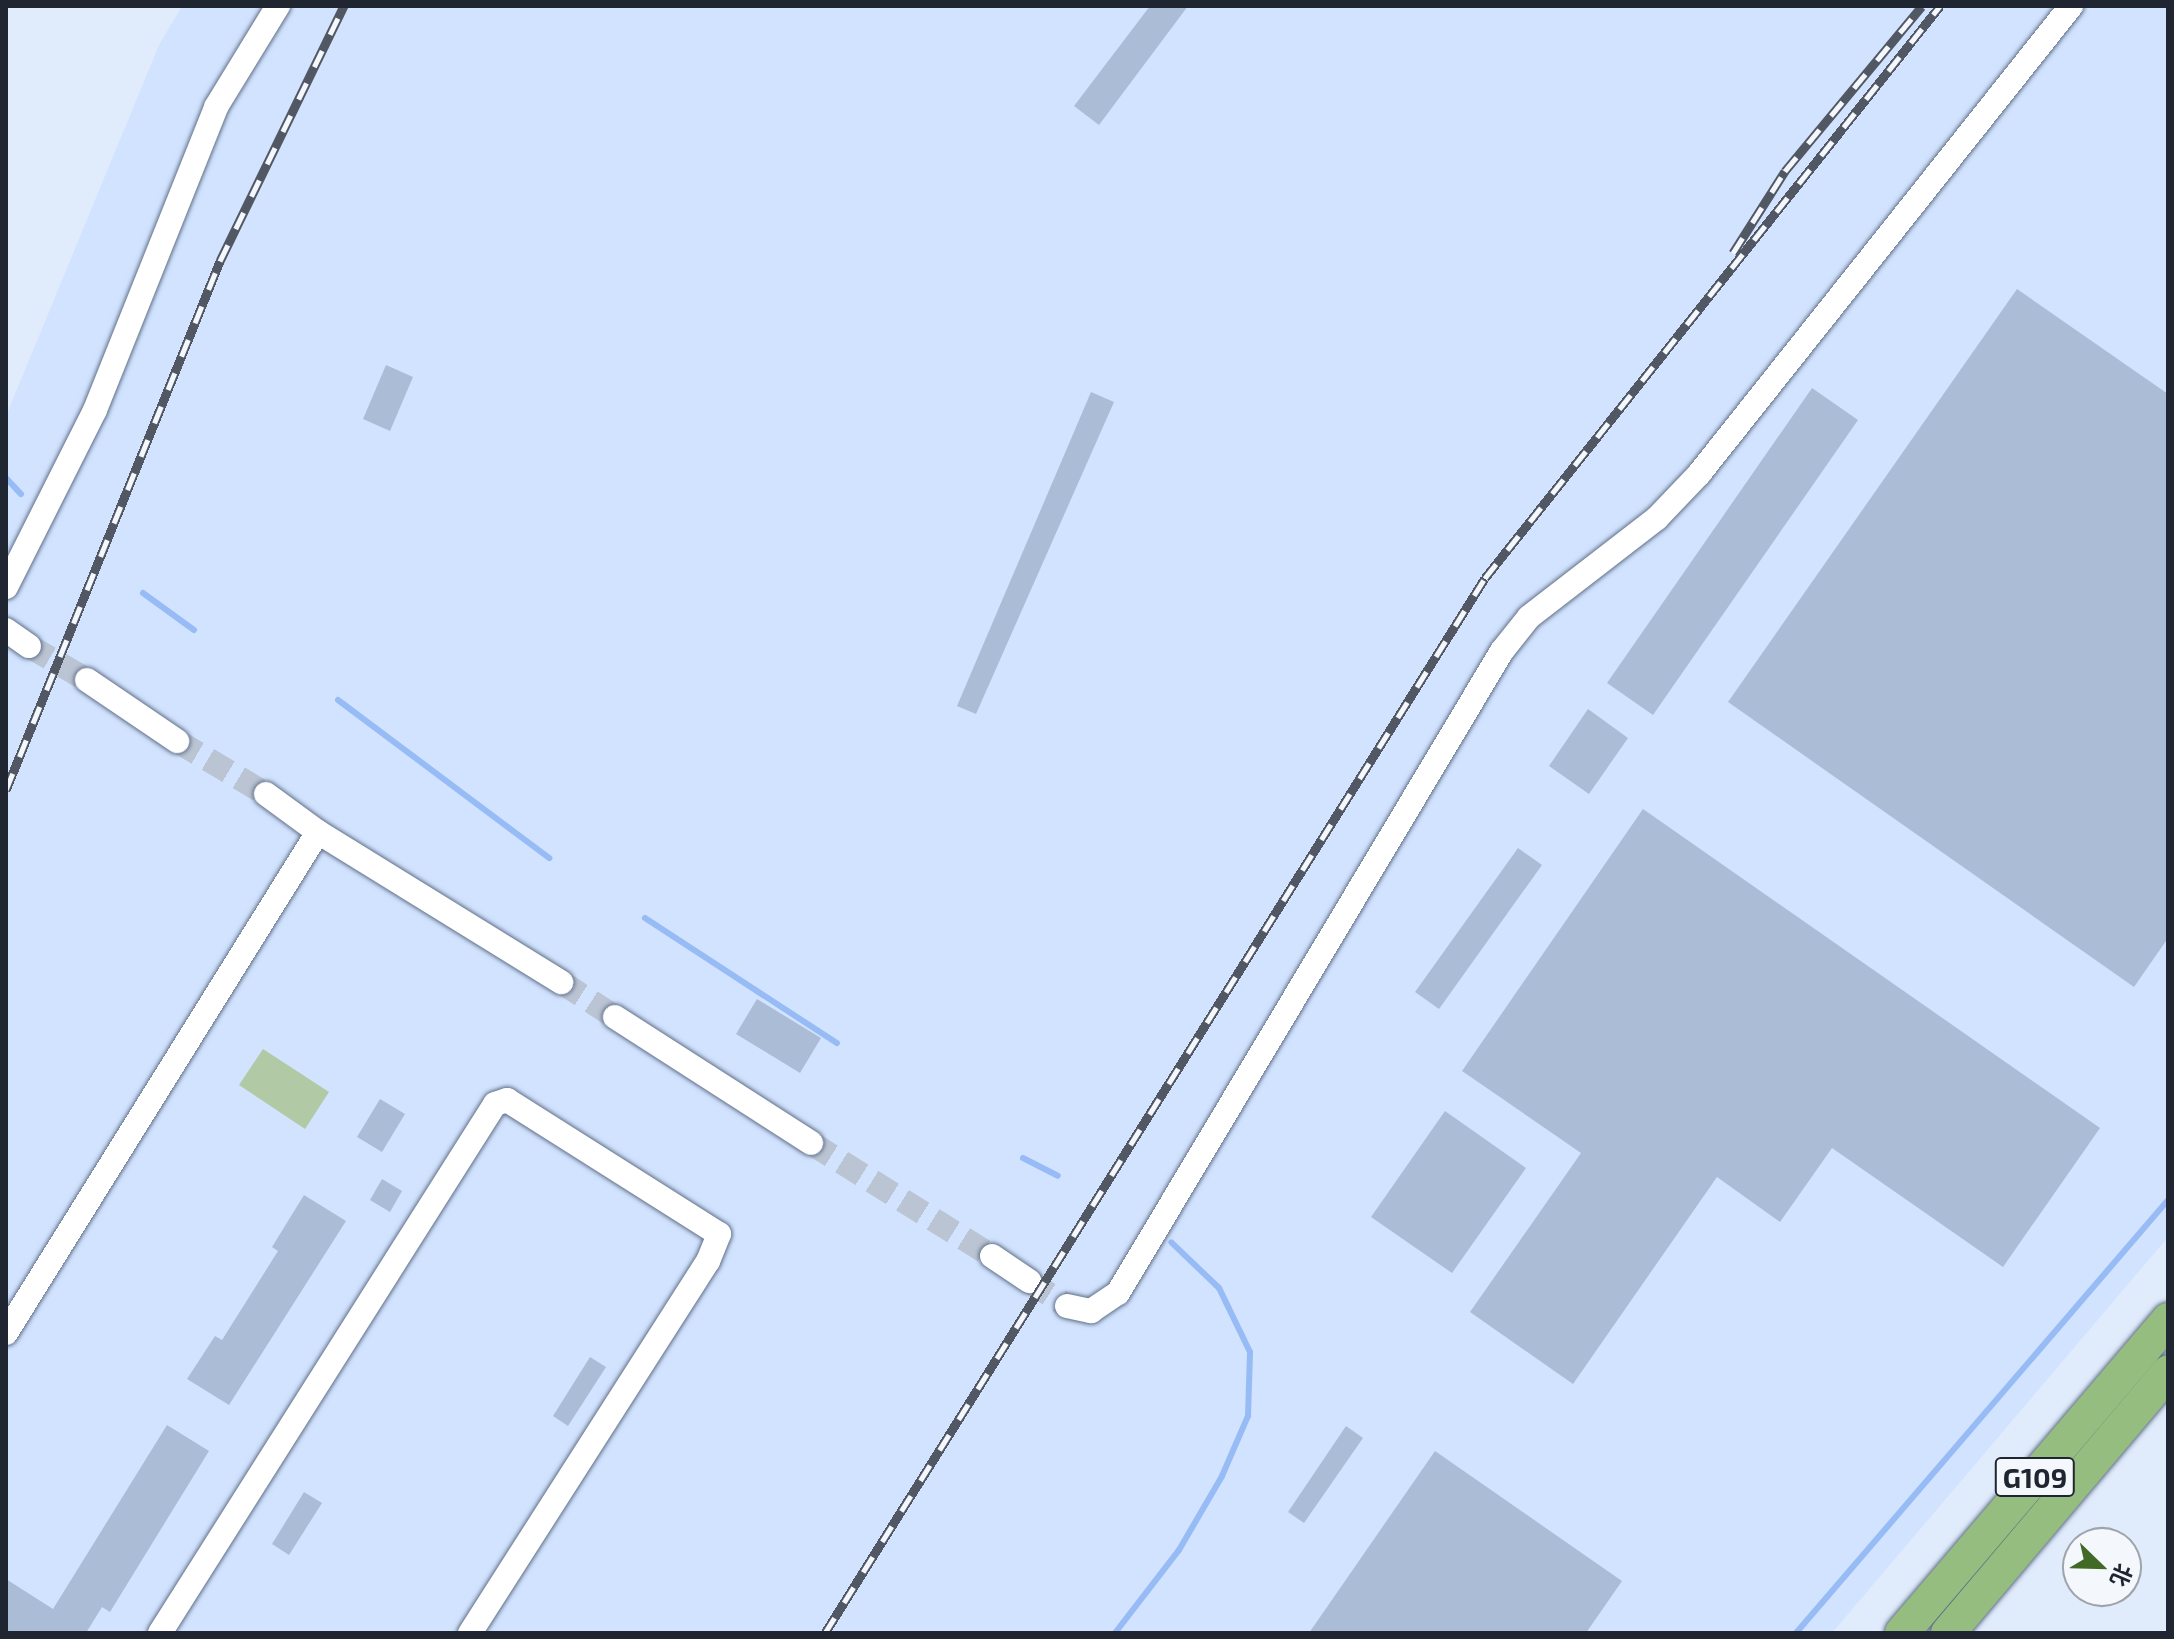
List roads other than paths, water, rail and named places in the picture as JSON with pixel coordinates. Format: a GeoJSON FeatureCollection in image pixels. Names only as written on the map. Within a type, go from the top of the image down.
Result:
{"type":"FeatureCollection","features":[{"type":"Feature","properties":{"kind":"highway","name":"G109"},"geometry":{"type":"LineString","coordinates":[[1902,1633],[2168,1320]]}},
{"type":"Feature","properties":{"kind":"highway","name":"G109"},"geometry":{"type":"LineString","coordinates":[[1948,1633],[2168,1373]]}},
{"type":"Feature","properties":{"kind":"street"},"geometry":{"type":"LineString","coordinates":[[6,587],[95,410],[216,107],[278,6]]}},
{"type":"Feature","properties":{"kind":"street"},"geometry":{"type":"LineString","coordinates":[[1067,1306],[1091,1311],[1118,1293],[1502,651],[1529,617],[1657,518],[1699,474],[2071,6]]}},
{"type":"Feature","properties":{"kind":"street"},"geometry":{"type":"LineString","coordinates":[[6,630],[29,646]]}},
{"type":"Feature","properties":{"kind":"street"},"geometry":{"type":"LineString","coordinates":[[87,680],[177,741]]}},
{"type":"Feature","properties":{"kind":"street"},"geometry":{"type":"LineString","coordinates":[[266,794],[318,832],[561,982]]}},
{"type":"Feature","properties":{"kind":"street"},"geometry":{"type":"LineString","coordinates":[[6,1333],[318,832]]}},
{"type":"Feature","properties":{"kind":"street"},"geometry":{"type":"LineString","coordinates":[[615,1017],[811,1143]]}},
{"type":"Feature","properties":{"kind":"street"},"geometry":{"type":"LineString","coordinates":[[160,1633],[495,1104],[507,1100],[719,1234],[708,1261],[470,1633]]}},
{"type":"Feature","properties":{"kind":"street"},"geometry":{"type":"LineString","coordinates":[[992,1256],[1029,1281]]}},
{"type":"Feature","properties":{"kind":"waterway"},"geometry":{"type":"LineString","coordinates":[[6,478],[21,494]]}},
{"type":"Feature","properties":{"kind":"waterway"},"geometry":{"type":"LineString","coordinates":[[143,593],[194,630]]}},
{"type":"Feature","properties":{"kind":"waterway"},"geometry":{"type":"LineString","coordinates":[[338,700],[549,858]]}},
{"type":"Feature","properties":{"kind":"waterway"},"geometry":{"type":"LineString","coordinates":[[645,918],[837,1043]]}},
{"type":"Feature","properties":{"kind":"waterway"},"geometry":{"type":"LineString","coordinates":[[1023,1158],[1058,1176]]}},
{"type":"Feature","properties":{"kind":"waterway"},"geometry":{"type":"LineString","coordinates":[[1796,1633],[2168,1200]]}},
{"type":"Feature","properties":{"kind":"waterway"},"geometry":{"type":"LineString","coordinates":[[1115,1633],[1179,1550],[1222,1476],[1248,1416],[1250,1352],[1219,1288],[1171,1242]]}},
{"type":"Feature","properties":{"kind":"tunnel"},"geometry":{"type":"LineString","coordinates":[[29,646],[87,680]]}},
{"type":"Feature","properties":{"kind":"tunnel"},"geometry":{"type":"LineString","coordinates":[[177,741],[266,794]]}},
{"type":"Feature","properties":{"kind":"tunnel"},"geometry":{"type":"LineString","coordinates":[[561,982],[615,1017]]}},
{"type":"Feature","properties":{"kind":"tunnel"},"geometry":{"type":"LineString","coordinates":[[811,1143],[992,1256]]}},
{"type":"Feature","properties":{"kind":"tunnel"},"geometry":{"type":"LineString","coordinates":[[1029,1281],[1067,1306]]}},
{"type":"Feature","properties":{"kind":"railway"},"geometry":{"type":"LineString","coordinates":[[6,790],[220,261],[344,6]]}},
{"type":"Feature","properties":{"kind":"railway"},"geometry":{"type":"LineString","coordinates":[[1733,253],[1785,171],[1922,6]]}},
{"type":"Feature","properties":{"kind":"railway"},"geometry":{"type":"LineString","coordinates":[[825,1633],[1485,578],[1940,6]]}}]}
